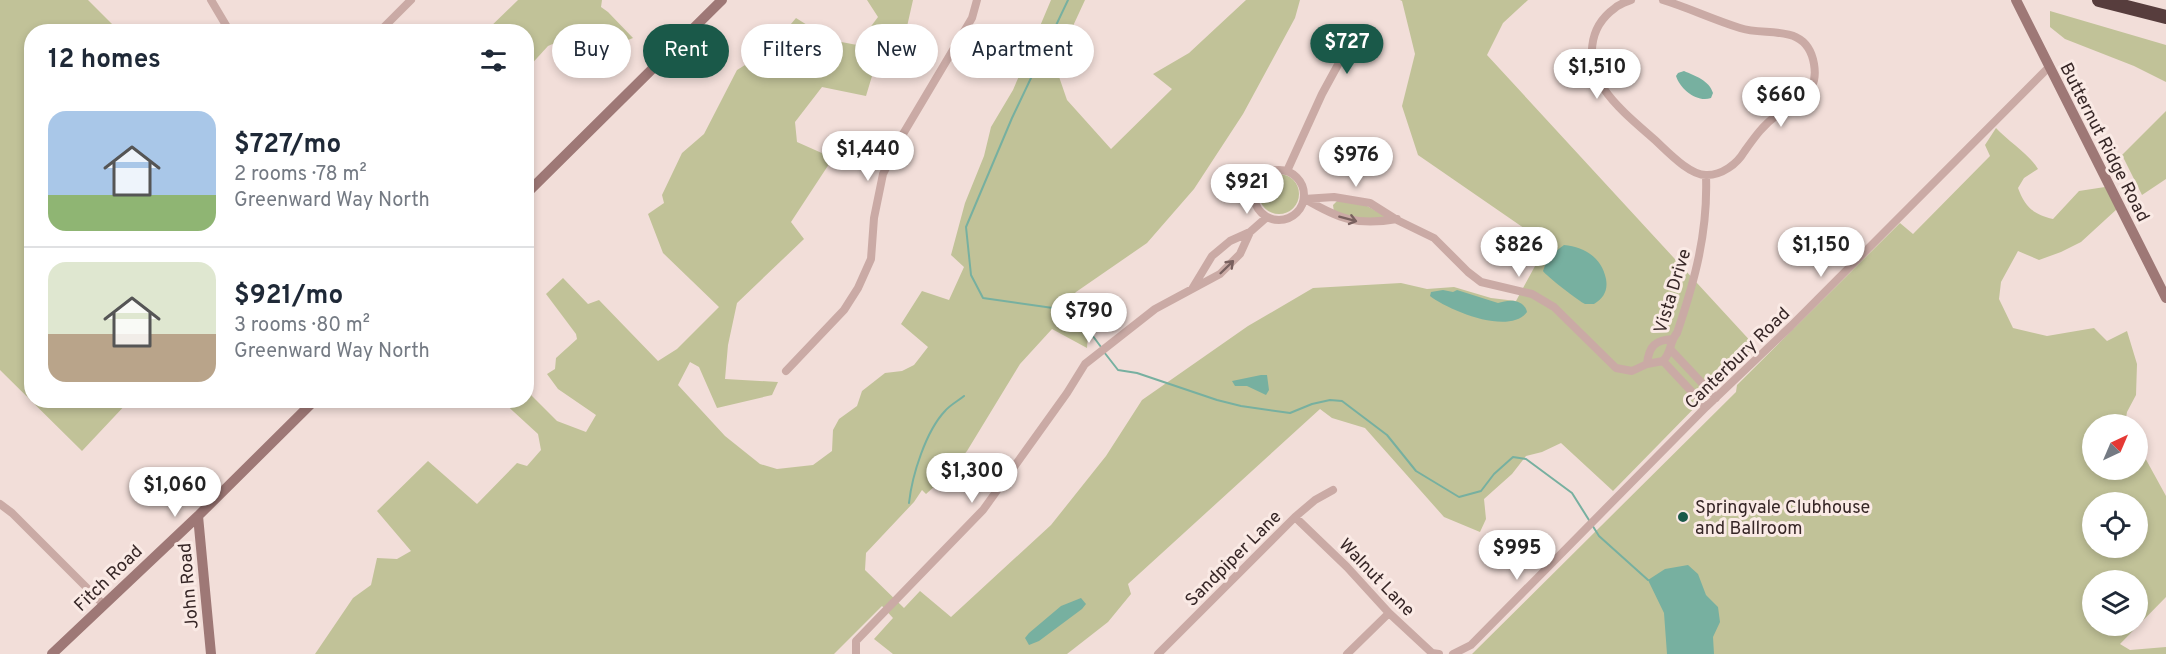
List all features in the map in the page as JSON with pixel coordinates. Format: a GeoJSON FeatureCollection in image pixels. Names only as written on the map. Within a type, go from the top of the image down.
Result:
{"type":"FeatureCollection","features":[{"type":"Feature","properties":{"kind":"highway"},"geometry":{"type":"LineString","coordinates":[[2099,0],[2166,17]]}},
{"type":"Feature","properties":{"kind":"street"},"geometry":{"type":"LineString","coordinates":[[211,0],[225,24]]}},
{"type":"Feature","properties":{"kind":"street"},"geometry":{"type":"LineString","coordinates":[[387,24],[411,0]]}},
{"type":"Feature","properties":{"kind":"street"},"geometry":{"type":"LineString","coordinates":[[534,186],[722,0]]}},
{"type":"Feature","properties":{"kind":"street"},"geometry":{"type":"LineString","coordinates":[[786,371],[844,310],[858,288],[871,259],[874,218],[883,174],[903,134],[972,18],[977,0]]}},
{"type":"Feature","properties":{"kind":"street"},"geometry":{"type":"LineString","coordinates":[[1631,0],[1615,8],[1594,33],[1592,67],[1604,89],[1636,123],[1689,169],[1706,176],[1724,171],[1740,159],[1763,127],[1778,114],[1798,103],[1812,86],[1815,70],[1812,55],[1806,45],[1790,34],[1743,29],[1663,0]]}},
{"type":"Feature","properties":{"kind":"street","name":"Butternut Ridge Road"},"geometry":{"type":"LineString","coordinates":[[2016,0],[2166,298]]}},
{"type":"Feature","properties":{"kind":"street"},"geometry":{"type":"LineString","coordinates":[[1287,171],[1318,103],[1341,61]]}},
{"type":"Feature","properties":{"kind":"street","name":"Canterbury Road"},"geometry":{"type":"LineString","coordinates":[[1453,654],[1471,645],[1611,506],[1706,407],[1791,327],[2049,67]]}},
{"type":"Feature","properties":{"kind":"street"},"geometry":{"type":"LineString","coordinates":[[1271,171],[1287,171],[1300,182],[1304,190],[1304,199],[1302,207],[1290,218],[1282,220],[1267,217],[1256,205],[1254,197],[1258,181],[1271,171]]}},
{"type":"Feature","properties":{"kind":"street","name":"Vista Drive"},"geometry":{"type":"LineString","coordinates":[[1706,176],[1707,207],[1704,237],[1685,309],[1671,350],[1716,398]]}},
{"type":"Feature","properties":{"kind":"street"},"geometry":{"type":"LineString","coordinates":[[1304,199],[1334,198],[1370,203],[1434,238],[1468,273],[1481,282],[1532,294],[1554,307],[1616,368],[1632,371],[1647,364],[1663,361],[1671,350]]}},
{"type":"Feature","properties":{"kind":"street"},"geometry":{"type":"LineString","coordinates":[[1304,199],[1330,213],[1352,221],[1374,223],[1397,219]]}},
{"type":"Feature","properties":{"kind":"street"},"geometry":{"type":"LineString","coordinates":[[1191,290],[1212,256],[1230,241],[1250,232],[1267,217]]}},
{"type":"Feature","properties":{"kind":"street"},"geometry":{"type":"LineString","coordinates":[[856,654],[856,641],[983,510],[1067,393],[1085,364],[1155,309],[1220,274],[1240,254],[1250,232]]}},
{"type":"Feature","properties":{"kind":"street"},"geometry":{"type":"LineString","coordinates":[[1647,364],[1648,354],[1653,344],[1660,340],[1673,339]]}},
{"type":"Feature","properties":{"kind":"street"},"geometry":{"type":"LineString","coordinates":[[1663,361],[1706,407]]}},
{"type":"Feature","properties":{"kind":"street","name":"Fitch Road"},"geometry":{"type":"LineString","coordinates":[[52,654],[198,516],[307,408]]}},
{"type":"Feature","properties":{"kind":"street","name":"Sandpiper Lane"},"geometry":{"type":"LineString","coordinates":[[1158,654],[1296,517],[1315,500],[1333,490]]}},
{"type":"Feature","properties":{"kind":"street"},"geometry":{"type":"LineString","coordinates":[[0,504],[12,513],[104,605]]}},
{"type":"Feature","properties":{"kind":"street","name":"John Road"},"geometry":{"type":"LineString","coordinates":[[198,516],[211,654]]}},
{"type":"Feature","properties":{"kind":"street","name":"Walnut Lane"},"geometry":{"type":"LineString","coordinates":[[1296,517],[1347,567],[1389,613],[1432,653],[1439,654]]}},
{"type":"Feature","properties":{"kind":"street"},"geometry":{"type":"LineString","coordinates":[[1347,654],[1389,613]]}},
{"type":"Feature","properties":{"kind":"green space"},"geometry":{"type":"Polygon","coordinates":[[[0,0],[88,0],[112,24],[24,24],[24,394],[0,370],[0,0]]]}},
{"type":"Feature","properties":{"kind":"green space"},"geometry":{"type":"Polygon","coordinates":[[[518,0],[602,0],[601,7],[620,24],[552,24],[552,44],[534,61],[534,24],[493,24],[518,0]]]}},
{"type":"Feature","properties":{"kind":"green space"},"geometry":{"type":"Polygon","coordinates":[[[867,0],[913,0],[908,24],[873,24],[878,17],[867,0]]]}},
{"type":"Feature","properties":{"kind":"green space"},"geometry":{"type":"Polygon","coordinates":[[[1051,0],[1085,0],[1074,24],[1041,24],[1051,0]]]}},
{"type":"Feature","properties":{"kind":"green space"},"geometry":{"type":"Polygon","coordinates":[[[1246,0],[1300,0],[1295,18],[1243,114],[1194,189],[1147,243],[1076,292],[1066,302],[1089,316],[1087,348],[1052,329],[1020,364],[967,451],[945,477],[926,494],[922,490],[914,502],[866,553],[865,570],[904,608],[920,591],[951,617],[1051,525],[1106,456],[1142,400],[1248,326],[1313,288],[1401,283],[1427,289],[1454,287],[1491,298],[1516,301],[1547,244],[1418,155],[1402,106],[1415,54],[1400,0],[1528,0],[1503,23],[1487,55],[1755,346],[1613,491],[1561,443],[1542,452],[1526,456],[1512,474],[1484,499],[1486,519],[1480,532],[1444,517],[1365,428],[1332,418],[1320,409],[1128,584],[1131,594],[1108,622],[1067,654],[893,654],[874,639],[893,618],[882,606],[834,654],[315,654],[353,598],[371,585],[377,558],[397,559],[411,551],[377,511],[428,461],[477,504],[517,463],[527,466],[541,450],[538,434],[510,408],[534,408],[534,398],[557,421],[586,432],[596,415],[558,389],[547,374],[555,369],[556,358],[577,339],[576,334],[546,294],[563,278],[588,304],[599,300],[658,361],[677,349],[719,307],[663,253],[648,214],[664,203],[662,195],[682,153],[704,134],[737,70],[741,68],[741,78],[843,78],[843,42],[855,45],[855,78],[871,78],[866,96],[822,87],[795,122],[797,142],[833,158],[791,222],[804,239],[737,303],[728,345],[725,379],[778,382],[772,395],[717,408],[699,367],[690,362],[678,385],[725,436],[760,464],[777,469],[813,465],[832,451],[833,430],[839,419],[857,406],[862,391],[885,373],[902,371],[914,365],[928,347],[901,324],[922,291],[949,300],[964,267],[951,255],[965,203],[984,156],[991,127],[1018,78],[1059,78],[1067,100],[1111,149],[1172,89],[1153,74],[1189,53],[1246,0]]]}},
{"type":"Feature","properties":{"kind":"green space"},"geometry":{"type":"Polygon","coordinates":[[[2050,11],[2166,45],[2166,82],[2134,66],[2065,39],[2050,27],[2050,11]]]}},
{"type":"Feature","properties":{"kind":"green space"},"geometry":{"type":"Polygon","coordinates":[[[796,18],[806,24],[791,24],[796,18]]]}},
{"type":"Feature","properties":{"kind":"green space"},"geometry":{"type":"Polygon","coordinates":[[[2166,111],[2166,179],[2142,195],[2122,155],[2166,111]]]}},
{"type":"Feature","properties":{"kind":"green space"},"geometry":{"type":"Polygon","coordinates":[[[1996,128],[2038,169],[2024,178],[2018,188],[2027,205],[2040,215],[2053,219],[2079,191],[2105,187],[2117,209],[2081,242],[2061,252],[2039,260],[2018,251],[2001,282],[1999,299],[2013,328],[2047,336],[2094,328],[2107,341],[2127,331],[2137,364],[2136,395],[2127,414],[2082,414],[2082,480],[2148,480],[2148,463],[2166,496],[2166,597],[2148,616],[2148,570],[2082,570],[2082,636],[2128,636],[2120,644],[2130,650],[2166,647],[2166,654],[1472,654],[1736,392],[1737,385],[1900,223],[1913,234],[1990,156],[1985,145],[1996,128]]]}},
{"type":"Feature","properties":{"kind":"green space"},"geometry":{"type":"Polygon","coordinates":[[[1279,174],[1293,180],[1299,194],[1293,208],[1279,214],[1265,208],[1259,194],[1265,180],[1279,174]]]}},
{"type":"Feature","properties":{"kind":"green space"},"geometry":{"type":"Polygon","coordinates":[[[1338,200],[1367,206],[1385,216],[1384,218],[1362,219],[1334,212],[1333,205],[1338,200]]]}},
{"type":"Feature","properties":{"kind":"green space"},"geometry":{"type":"Polygon","coordinates":[[[38,408],[122,408],[82,451],[38,408]]]}},
{"type":"Feature","properties":{"kind":"water"},"geometry":{"type":"Polygon","coordinates":[[[1684,71],[1708,85],[1713,93],[1711,98],[1695,97],[1685,90],[1676,76],[1684,71]]]}},
{"type":"Feature","properties":{"kind":"water"},"geometry":{"type":"Polygon","coordinates":[[[1564,245],[1585,251],[1601,265],[1606,279],[1606,290],[1594,304],[1585,304],[1543,271],[1548,257],[1564,245]]]}},
{"type":"Feature","properties":{"kind":"water"},"geometry":{"type":"Polygon","coordinates":[[[1443,290],[1453,292],[1457,290],[1498,303],[1516,301],[1523,305],[1527,312],[1518,319],[1507,322],[1478,318],[1450,308],[1430,296],[1431,292],[1443,290]]]}},
{"type":"Feature","properties":{"kind":"water"},"geometry":{"type":"Polygon","coordinates":[[[1267,375],[1269,390],[1266,395],[1247,386],[1235,386],[1232,381],[1267,375]]]}},
{"type":"Feature","properties":{"kind":"water"},"geometry":{"type":"Polygon","coordinates":[[[1688,565],[1698,574],[1706,595],[1718,607],[1720,622],[1713,637],[1714,654],[1667,654],[1664,613],[1648,580],[1665,569],[1688,565]]]}},
{"type":"Feature","properties":{"kind":"water"},"geometry":{"type":"Polygon","coordinates":[[[1081,598],[1086,604],[1082,609],[1039,641],[1029,645],[1025,638],[1029,633],[1061,606],[1081,598]]]}},
{"type":"Feature","properties":{"kind":"waterway"},"geometry":{"type":"LineString","coordinates":[[1068,0],[1012,118],[966,227],[971,275],[983,298],[1067,310],[1081,320],[1101,347]]}},
{"type":"Feature","properties":{"kind":"waterway"},"geometry":{"type":"LineString","coordinates":[[1104,352],[1118,370],[1137,373],[1241,406],[1290,413],[1312,404],[1330,400],[1342,401],[1387,435],[1416,471],[1459,497],[1481,491],[1494,474],[1513,457],[1526,459],[1572,493],[1599,536],[1648,580]]}},
{"type":"Feature","properties":{"kind":"waterway"},"geometry":{"type":"LineString","coordinates":[[909,503],[917,467],[932,430],[947,409],[964,396]]}},
{"type":"Feature","properties":{"kind":"place","name":"Springvale Clubhouse and Ballroom"},"geometry":{"type":"Point","coordinates":[1683,517]}}]}
